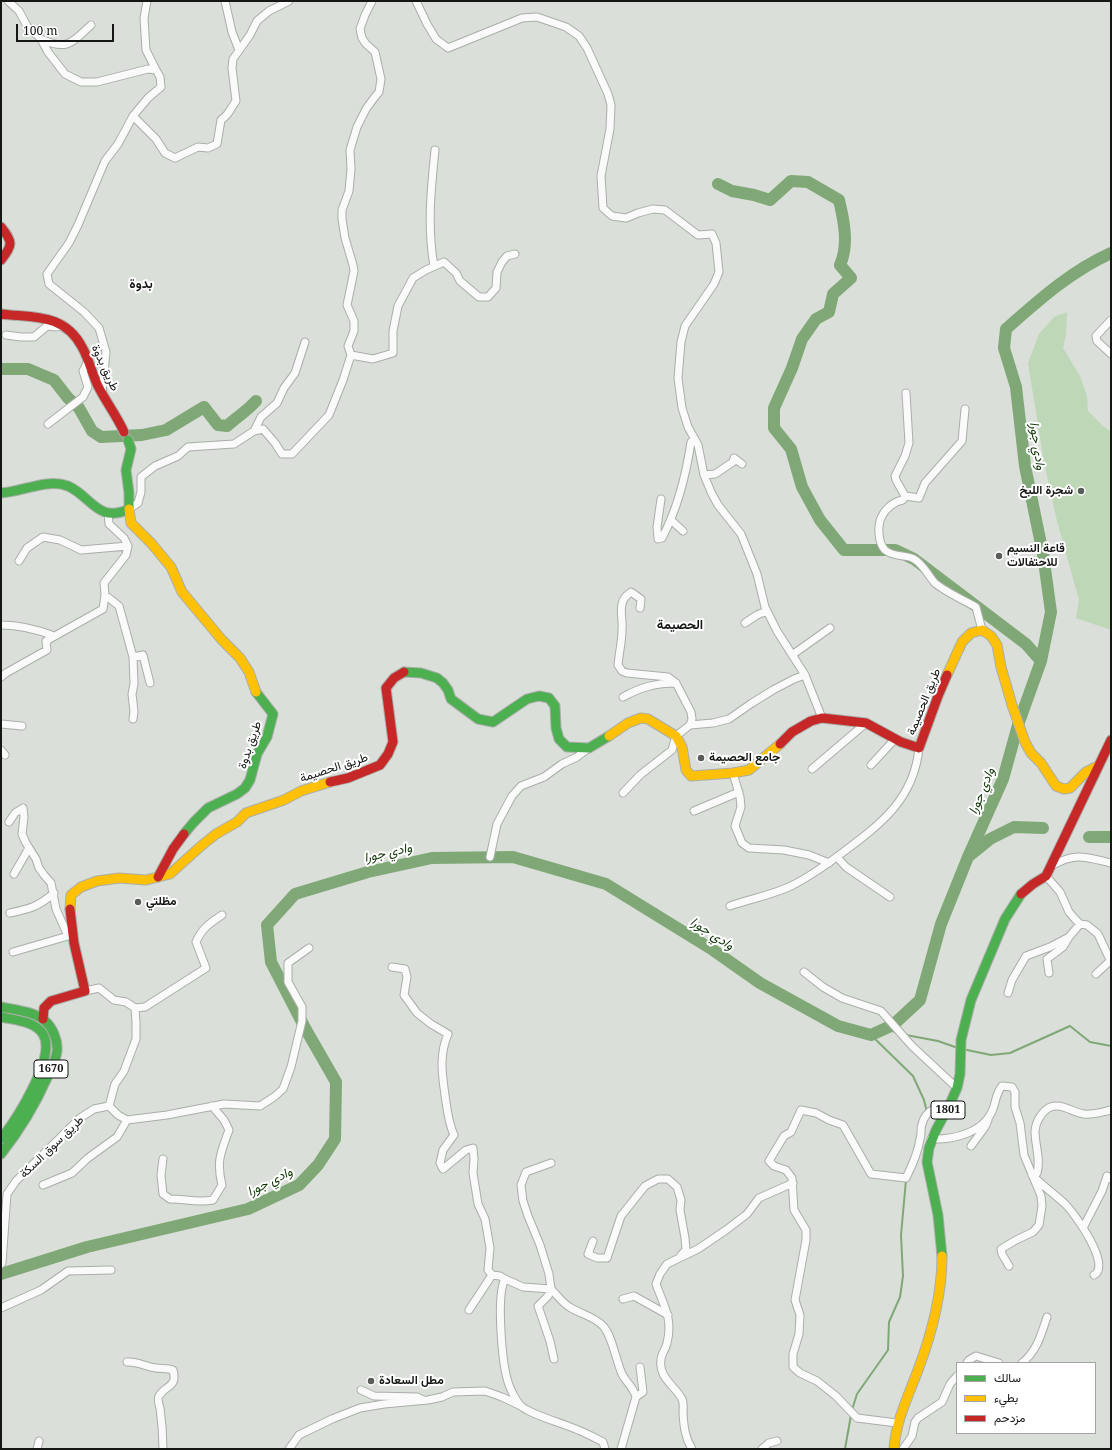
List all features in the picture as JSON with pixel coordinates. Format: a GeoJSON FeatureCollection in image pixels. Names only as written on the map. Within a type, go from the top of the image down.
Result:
{"type":"FeatureCollection","features":[{"type":"Feature","properties":{"kind":"main road"},"geometry":{"type":"LineString","coordinates":[[1,227],[10,239],[10,248],[1,260]]}},
{"type":"Feature","properties":{"kind":"main road","name":"طريق بدوة"},"geometry":{"type":"LineString","coordinates":[[1,314],[45,318],[64,325],[75,335],[102,394],[113,410],[131,448],[126,470],[131,523],[151,543],[171,567],[182,592],[222,640],[240,658],[248,672],[256,693],[273,714],[268,735],[257,754],[251,778],[246,787],[239,793],[208,807],[186,831],[169,856],[158,877]]}},
{"type":"Feature","properties":{"kind":"main road"},"geometry":{"type":"LineString","coordinates":[[1,493],[10,494],[38,486],[54,484],[66,485],[92,505],[108,513],[120,514],[129,509]]}},
{"type":"Feature","properties":{"kind":"main road"},"geometry":{"type":"LineString","coordinates":[[982,630],[991,636],[997,645],[1001,667],[1018,725],[1031,753],[1041,763],[1056,786],[1064,789],[1070,788],[1086,772],[1098,766]]}},
{"type":"Feature","properties":{"kind":"main road","name":"طريق الحصيمة"},"geometry":{"type":"LineString","coordinates":[[822,718],[866,724],[895,739],[919,748],[938,696],[962,642],[971,633],[982,630]]}},
{"type":"Feature","properties":{"kind":"main road","name":"طريق الحصيمة"},"geometry":{"type":"LineString","coordinates":[[85,991],[70,936],[69,908],[71,895],[81,887],[97,881],[119,878],[146,880],[170,874],[200,846],[216,834],[237,822],[246,813],[284,800],[301,791],[318,785],[348,778],[380,765],[388,754],[393,742],[386,688],[394,678],[404,672],[421,673],[437,678],[448,690],[451,699],[465,710],[478,719],[493,722],[527,699],[539,696],[549,698],[556,706],[556,728],[559,739],[566,747],[589,748]]}},
{"type":"Feature","properties":{"kind":"main road"},"geometry":{"type":"LineString","coordinates":[[589,748],[628,723],[641,718],[648,719],[676,736],[682,747],[686,770],[691,776],[733,773],[749,770],[768,755],[792,732],[812,721],[822,718]]}},
{"type":"Feature","properties":{"kind":"main road"},"geometry":{"type":"LineString","coordinates":[[1046,876],[1111,741]]}},
{"type":"Feature","properties":{"kind":"main road","name":"1801"},"geometry":{"type":"LineString","coordinates":[[894,1449],[894,1436],[897,1423],[916,1376],[936,1311],[942,1272],[943,1260],[936,1201],[927,1161],[931,1139],[951,1105],[957,1088],[961,1074],[962,1034],[969,1006],[1008,914],[1021,894],[1035,882],[1046,876]]}},
{"type":"Feature","properties":{"kind":"main road"},"geometry":{"type":"LineString","coordinates":[[1,1017],[23,1022],[39,1030],[43,1019],[44,1008],[51,1001],[85,991]]}},
{"type":"Feature","properties":{"kind":"main road"},"geometry":{"type":"LineString","coordinates":[[1,1007],[20,1011],[43,1019]]}},
{"type":"Feature","properties":{"kind":"main road","name":"1670"},"geometry":{"type":"LineString","coordinates":[[1,1154],[31,1111],[52,1069],[57,1052],[57,1042],[53,1032],[43,1019]]}},
{"type":"Feature","properties":{"kind":"main road","name":"1670"},"geometry":{"type":"LineString","coordinates":[[1,1139],[21,1111],[46,1058],[47,1042],[44,1035],[39,1030]]}},
{"type":"Feature","properties":{"kind":"street"},"geometry":{"type":"LineString","coordinates":[[8,1],[17,4],[27,26],[40,39],[65,74],[81,82],[97,82],[148,69],[156,70]]}},
{"type":"Feature","properties":{"kind":"street"},"geometry":{"type":"LineString","coordinates":[[102,394],[106,352],[98,328],[84,312],[49,284],[47,274],[69,243],[106,161],[118,144],[133,116],[148,98],[161,87],[160,77],[146,50],[144,18],[147,1]]}},
{"type":"Feature","properties":{"kind":"street"},"geometry":{"type":"LineString","coordinates":[[225,1],[232,32],[239,50]]}},
{"type":"Feature","properties":{"kind":"street"},"geometry":{"type":"LineString","coordinates":[[133,116],[156,139],[165,154],[175,158],[198,147],[208,148],[217,144],[221,120],[229,114],[236,101],[232,68],[233,59],[250,35],[257,21],[269,11],[289,1]]}},
{"type":"Feature","properties":{"kind":"street"},"geometry":{"type":"LineString","coordinates":[[129,509],[138,503],[141,492],[141,477],[155,466],[178,456],[188,447],[234,444],[254,431],[263,429],[282,454],[292,454],[329,415],[351,355],[348,346],[354,331],[354,321],[347,305],[354,271],[345,238],[342,219],[342,210],[349,191],[351,169],[350,150],[357,127],[366,109],[379,92],[381,79],[375,52],[362,38],[360,29],[372,1]]}},
{"type":"Feature","properties":{"kind":"street"},"geometry":{"type":"LineString","coordinates":[[416,1],[436,39],[448,48],[522,18],[537,17],[566,27],[579,36],[587,48],[608,94],[610,105],[610,129],[601,176],[603,208],[612,216],[626,218],[653,209],[665,210],[698,235],[712,234],[716,243],[719,272],[714,284],[685,326],[681,342],[678,378],[682,408],[688,427],[698,445],[704,475],[711,492],[718,505],[741,534],[757,574],[767,611],[805,675],[822,718]]}},
{"type":"Feature","properties":{"kind":"street"},"geometry":{"type":"LineString","coordinates":[[40,39],[52,44],[66,45],[75,40],[91,25]]}},
{"type":"Feature","properties":{"kind":"street"},"geometry":{"type":"LineString","coordinates":[[434,266],[429,225],[435,150]]}},
{"type":"Feature","properties":{"kind":"street"},"geometry":{"type":"LineString","coordinates":[[351,355],[373,359],[393,353],[393,331],[398,306],[413,278],[444,262],[456,272],[460,281],[479,297],[488,297],[496,288],[497,272],[502,262],[507,256],[515,254]]}},
{"type":"Feature","properties":{"kind":"street"},"geometry":{"type":"LineString","coordinates":[[1111,320],[1096,336],[1097,341],[1111,354]]}},
{"type":"Feature","properties":{"kind":"street"},"geometry":{"type":"LineString","coordinates":[[6,334],[21,337],[34,337],[47,326],[56,327],[64,325]]}},
{"type":"Feature","properties":{"kind":"street"},"geometry":{"type":"LineString","coordinates":[[254,431],[261,417],[278,403],[284,388],[294,374],[305,342]]}},
{"type":"Feature","properties":{"kind":"street"},"geometry":{"type":"LineString","coordinates":[[48,424],[83,398],[88,387],[83,371],[88,361]]}},
{"type":"Feature","properties":{"kind":"street"},"geometry":{"type":"LineString","coordinates":[[905,496],[895,476],[905,456],[909,443],[906,393]]}},
{"type":"Feature","properties":{"kind":"street"},"geometry":{"type":"LineString","coordinates":[[905,496],[919,498],[925,483],[962,441],[965,409]]}},
{"type":"Feature","properties":{"kind":"street"},"geometry":{"type":"LineString","coordinates":[[661,499],[657,527],[658,539],[662,538],[671,520],[688,461],[691,442],[695,439]]}},
{"type":"Feature","properties":{"kind":"street"},"geometry":{"type":"LineString","coordinates":[[704,475],[715,474],[733,462],[734,458],[742,464]]}},
{"type":"Feature","properties":{"kind":"street"},"geometry":{"type":"LineString","coordinates":[[905,496],[903,500],[897,501],[882,515],[879,535],[880,542],[883,547],[893,555],[914,559],[928,573],[935,583],[976,607],[982,630]]}},
{"type":"Feature","properties":{"kind":"street"},"geometry":{"type":"LineString","coordinates":[[1,678],[6,673],[47,650],[46,641],[103,609],[105,596],[104,583],[126,555],[128,546],[120,534],[109,524],[108,513]]}},
{"type":"Feature","properties":{"kind":"street"},"geometry":{"type":"LineString","coordinates":[[671,520],[683,531]]}},
{"type":"Feature","properties":{"kind":"street"},"geometry":{"type":"LineString","coordinates":[[19,561],[28,548],[43,536],[60,540],[81,550],[128,546]]}},
{"type":"Feature","properties":{"kind":"street"},"geometry":{"type":"LineString","coordinates":[[640,608],[641,599],[632,592],[626,596],[622,603],[621,612],[623,620],[618,665],[622,671],[627,673],[668,678],[676,684],[691,712],[692,719],[690,725]]}},
{"type":"Feature","properties":{"kind":"street"},"geometry":{"type":"LineString","coordinates":[[105,596],[119,606],[133,658],[134,684],[132,694],[134,712],[132,719]]}},
{"type":"Feature","properties":{"kind":"street"},"geometry":{"type":"LineString","coordinates":[[745,623],[757,615],[767,611]]}},
{"type":"Feature","properties":{"kind":"street"},"geometry":{"type":"LineString","coordinates":[[1,625],[18,625],[40,630],[54,636]]}},
{"type":"Feature","properties":{"kind":"street"},"geometry":{"type":"LineString","coordinates":[[792,655],[830,628]]}},
{"type":"Feature","properties":{"kind":"street"},"geometry":{"type":"LineString","coordinates":[[133,658],[143,655],[150,683]]}},
{"type":"Feature","properties":{"kind":"street"},"geometry":{"type":"LineString","coordinates":[[623,793],[640,776],[672,750],[676,736],[690,725],[729,720],[763,696],[794,679],[805,675]]}},
{"type":"Feature","properties":{"kind":"street"},"geometry":{"type":"LineString","coordinates":[[623,696],[646,686],[676,684]]}},
{"type":"Feature","properties":{"kind":"street"},"geometry":{"type":"LineString","coordinates":[[1,724],[22,726]]}},
{"type":"Feature","properties":{"kind":"street"},"geometry":{"type":"LineString","coordinates":[[812,768],[866,724]]}},
{"type":"Feature","properties":{"kind":"street"},"geometry":{"type":"LineString","coordinates":[[870,765],[895,739]]}},
{"type":"Feature","properties":{"kind":"street"},"geometry":{"type":"LineString","coordinates":[[490,857],[497,824],[512,796],[521,786],[544,777],[589,748]]}},
{"type":"Feature","properties":{"kind":"street"},"geometry":{"type":"LineString","coordinates":[[730,906],[791,886],[829,863],[878,826],[898,804],[911,783],[915,772],[919,748]]}},
{"type":"Feature","properties":{"kind":"street"},"geometry":{"type":"LineString","coordinates":[[733,773],[739,792],[741,807],[735,826],[742,843],[749,848],[784,850],[809,855],[829,863]]}},
{"type":"Feature","properties":{"kind":"street"},"geometry":{"type":"LineString","coordinates":[[694,811],[739,792]]}},
{"type":"Feature","properties":{"kind":"street"},"geometry":{"type":"LineString","coordinates":[[9,822],[15,813],[22,808],[24,817],[22,834],[36,859],[39,868],[51,883],[56,909],[70,936],[13,952]]}},
{"type":"Feature","properties":{"kind":"street"},"geometry":{"type":"LineString","coordinates":[[14,874],[29,848]]}},
{"type":"Feature","properties":{"kind":"street"},"geometry":{"type":"LineString","coordinates":[[1051,866],[1063,860],[1077,856],[1111,863]]}},
{"type":"Feature","properties":{"kind":"street"},"geometry":{"type":"LineString","coordinates":[[836,857],[846,867],[890,897]]}},
{"type":"Feature","properties":{"kind":"street"},"geometry":{"type":"LineString","coordinates":[[1046,876],[1060,892],[1069,912],[1080,924],[1087,926],[1098,934],[1111,961],[1096,974]]}},
{"type":"Feature","properties":{"kind":"street"},"geometry":{"type":"LineString","coordinates":[[10,913],[30,908],[44,902],[54,893]]}},
{"type":"Feature","properties":{"kind":"street"},"geometry":{"type":"LineString","coordinates":[[85,991],[99,988],[114,1000],[126,1002],[135,1008],[145,1008],[206,968],[196,942],[200,933],[210,923],[222,915]]}},
{"type":"Feature","properties":{"kind":"street"},"geometry":{"type":"LineString","coordinates":[[1048,973],[1047,959],[1063,947],[1080,924]]}},
{"type":"Feature","properties":{"kind":"street"},"geometry":{"type":"LineString","coordinates":[[1008,993],[1012,980],[1026,956],[1050,947],[1069,937]]}},
{"type":"Feature","properties":{"kind":"street"},"geometry":{"type":"LineString","coordinates":[[135,1008],[136,1039],[124,1070],[115,1084],[109,1106],[118,1114],[127,1120],[167,1115],[224,1104],[260,1106],[283,1089],[291,1067],[302,1021],[302,1007],[288,982],[288,963],[309,948]]}},
{"type":"Feature","properties":{"kind":"street"},"geometry":{"type":"LineString","coordinates":[[392,967],[406,969],[407,977],[404,995],[417,1013],[431,1024],[448,1034],[444,1044],[441,1068],[448,1123],[454,1135],[443,1150],[440,1164],[443,1169],[466,1150],[472,1148],[474,1159],[473,1173],[478,1204],[485,1219],[490,1248],[488,1270],[492,1275],[500,1276],[523,1286],[551,1289],[569,1308],[596,1320],[606,1329],[624,1376],[634,1390],[636,1397],[621,1449]]}},
{"type":"Feature","properties":{"kind":"street"},"geometry":{"type":"LineString","coordinates":[[804,972],[823,987],[842,998],[881,1011],[912,1046],[957,1088]]}},
{"type":"Feature","properties":{"kind":"street"},"geometry":{"type":"LineString","coordinates":[[971,1146],[986,1127],[999,1090],[1002,1086],[1012,1086],[1015,1092],[1015,1107],[1020,1122],[1024,1155],[1041,1196],[1042,1206],[1039,1226],[1033,1232],[1002,1249],[1002,1254],[1008,1266]]}},
{"type":"Feature","properties":{"kind":"street"},"geometry":{"type":"LineString","coordinates":[[897,1423],[857,1418],[836,1396],[817,1381],[800,1373],[793,1367],[793,1354],[799,1334],[800,1321],[796,1300],[806,1230],[794,1210],[792,1178],[786,1170],[774,1166],[769,1161],[784,1136],[792,1132],[800,1110],[816,1113],[843,1125],[871,1174],[906,1178],[921,1139],[922,1124],[927,1114],[937,1106],[951,1105]]}},
{"type":"Feature","properties":{"kind":"street","name":"طريق سوق السكة"},"geometry":{"type":"LineString","coordinates":[[1,1264],[5,1235],[7,1194],[16,1181],[80,1118],[94,1109],[109,1106]]}},
{"type":"Feature","properties":{"kind":"street"},"geometry":{"type":"LineString","coordinates":[[163,1159],[161,1175],[163,1194],[170,1199],[201,1202],[213,1200],[222,1185],[219,1171],[219,1157],[229,1130],[224,1120],[212,1106]]}},
{"type":"Feature","properties":{"kind":"street"},"geometry":{"type":"LineString","coordinates":[[1032,1175],[1037,1173],[1039,1166],[1035,1130],[1040,1116],[1044,1111],[1051,1107],[1058,1106],[1084,1114],[1094,1114],[1111,1110]]}},
{"type":"Feature","properties":{"kind":"street"},"geometry":{"type":"LineString","coordinates":[[44,1185],[72,1173],[88,1158],[117,1137],[127,1120]]}},
{"type":"Feature","properties":{"kind":"street"},"geometry":{"type":"LineString","coordinates":[[931,1139],[958,1137],[980,1126],[988,1120]]}},
{"type":"Feature","properties":{"kind":"street"},"geometry":{"type":"LineString","coordinates":[[551,1163],[526,1172],[521,1185],[523,1201],[540,1245],[549,1274],[551,1289],[548,1296],[538,1306],[550,1341],[554,1359]]}},
{"type":"Feature","properties":{"kind":"street"},"geometry":{"type":"LineString","coordinates":[[1032,1175],[1065,1204],[1092,1235],[1104,1259],[1104,1267],[1098,1274],[1094,1275]]}},
{"type":"Feature","properties":{"kind":"street"},"geometry":{"type":"LineString","coordinates":[[1084,1226],[1110,1176]]}},
{"type":"Feature","properties":{"kind":"street"},"geometry":{"type":"LineString","coordinates":[[593,1241],[588,1254],[597,1258],[608,1258],[621,1216],[628,1209],[638,1193],[645,1186],[658,1180],[668,1179],[677,1187],[681,1200],[680,1210],[686,1238],[686,1250],[679,1257]]}},
{"type":"Feature","properties":{"kind":"street"},"geometry":{"type":"LineString","coordinates":[[692,1449],[686,1439],[683,1400],[666,1381],[662,1370],[660,1360],[667,1343],[669,1325],[668,1315],[656,1284],[660,1274],[667,1264],[698,1249],[726,1230],[747,1214],[759,1198],[793,1183]]}},
{"type":"Feature","properties":{"kind":"street"},"geometry":{"type":"LineString","coordinates":[[1,1308],[41,1290],[68,1271],[111,1270]]}},
{"type":"Feature","properties":{"kind":"street"},"geometry":{"type":"LineString","coordinates":[[469,1310],[492,1275]]}},
{"type":"Feature","properties":{"kind":"street"},"geometry":{"type":"LineString","coordinates":[[505,1279],[501,1294],[500,1317],[505,1372],[508,1384],[521,1406]]}},
{"type":"Feature","properties":{"kind":"street"},"geometry":{"type":"LineString","coordinates":[[623,1299],[634,1296],[668,1315]]}},
{"type":"Feature","properties":{"kind":"street"},"geometry":{"type":"LineString","coordinates":[[1023,1362],[1030,1356],[1037,1344],[1046,1317]]}},
{"type":"Feature","properties":{"kind":"street"},"geometry":{"type":"LineString","coordinates":[[968,1362],[976,1356],[996,1362]]}},
{"type":"Feature","properties":{"kind":"street"},"geometry":{"type":"LineString","coordinates":[[127,1362],[133,1361],[158,1369],[168,1368],[173,1370],[174,1379],[170,1387],[159,1395],[158,1400],[162,1421],[163,1449]]}},
{"type":"Feature","properties":{"kind":"street"},"geometry":{"type":"LineString","coordinates":[[636,1397],[643,1392],[640,1367]]}},
{"type":"Feature","properties":{"kind":"street"},"geometry":{"type":"LineString","coordinates":[[903,1449],[912,1436],[915,1422],[918,1418],[942,1402],[950,1384],[956,1377]]}},
{"type":"Feature","properties":{"kind":"street"},"geometry":{"type":"LineString","coordinates":[[362,1390],[374,1396],[416,1397],[423,1400]]}},
{"type":"Feature","properties":{"kind":"street"},"geometry":{"type":"LineString","coordinates":[[289,1449],[299,1435],[332,1419],[360,1408],[442,1397],[453,1392],[485,1391],[502,1397],[539,1416],[577,1429],[603,1442],[605,1449]]}},
{"type":"Feature","properties":{"kind":"street"},"geometry":{"type":"LineString","coordinates":[[37,1449],[39,1441]]}},
{"type":"Feature","properties":{"kind":"street"},"geometry":{"type":"LineString","coordinates":[[762,1449],[769,1443],[777,1441]]}},
{"type":"Feature","properties":{"kind":"green space","name":"شجرة اللبخ"},"geometry":{"type":"Polygon","coordinates":[[[1067,312],[1066,334],[1063,348],[1080,376],[1087,396],[1088,411],[1111,432],[1111,630],[1076,618],[1079,600],[1057,521],[1044,462],[1028,363],[1039,334],[1054,317],[1067,312]]]}},
{"type":"Feature","properties":{"kind":"waterway"},"geometry":{"type":"LineString","coordinates":[[718,184],[732,191],[770,200],[791,181],[808,182],[839,200],[845,233],[843,257],[840,265],[851,278],[833,294],[829,312],[816,319],[802,339],[792,368],[774,408],[774,428],[791,449],[802,487],[820,520],[844,550],[895,550],[914,559],[1026,644],[1041,661]]}},
{"type":"Feature","properties":{"kind":"waterway","name":"وادي جورا"},"geometry":{"type":"LineString","coordinates":[[1,1274],[87,1247],[248,1209],[299,1185],[318,1165],[335,1139],[336,1082],[305,1028],[271,962],[267,925],[295,894],[368,872],[432,858],[513,857],[606,884],[713,950],[760,983],[838,1026],[871,1035],[893,1025],[920,1000],[941,924],[968,857],[1003,779],[1018,725],[1041,661],[1051,612],[1043,554],[1025,466],[1016,387],[1004,348],[1006,329],[1069,277],[1082,268],[1111,253]]}},
{"type":"Feature","properties":{"kind":"waterway"},"geometry":{"type":"LineString","coordinates":[[1,369],[28,369],[54,380],[68,398],[79,408],[92,431],[101,437],[142,435],[166,430],[204,407],[218,425],[227,426],[256,401]]}},
{"type":"Feature","properties":{"kind":"waterway"},"geometry":{"type":"LineString","coordinates":[[969,856],[990,839],[1014,827],[1043,828]]}},
{"type":"Feature","properties":{"kind":"waterway"},"geometry":{"type":"LineString","coordinates":[[1089,837],[1111,837]]}},
{"type":"Feature","properties":{"kind":"waterway"},"geometry":{"type":"LineString","coordinates":[[967,1050],[991,1055],[1010,1053],[1070,1026],[1090,1042],[1111,1046]]}},
{"type":"Feature","properties":{"kind":"waterway","name":"وادي جورا"},"geometry":{"type":"LineString","coordinates":[[884,1029],[896,1032]]}},
{"type":"Feature","properties":{"kind":"waterway"},"geometry":{"type":"LineString","coordinates":[[871,1035],[913,1076],[924,1100],[927,1112]]}},
{"type":"Feature","properties":{"kind":"waterway"},"geometry":{"type":"LineString","coordinates":[[906,1035],[938,1041],[955,1047]]}},
{"type":"Feature","properties":{"kind":"waterway"},"geometry":{"type":"LineString","coordinates":[[852,1410],[857,1394],[888,1350],[889,1322],[900,1297],[903,1276],[901,1235],[906,1180]]}},
{"type":"Feature","properties":{"kind":"waterway"},"geometry":{"type":"LineString","coordinates":[[845,1449],[851,1415]]}},
{"type":"Feature","properties":{"kind":"traffic: fast"},"geometry":{"type":"LineString","coordinates":[[1,493],[43,484],[60,484],[76,490],[102,511],[118,513],[129,509],[129,493],[126,470],[131,449],[128,440]]}},
{"type":"Feature","properties":{"kind":"traffic: fast"},"geometry":{"type":"LineString","coordinates":[[404,672],[421,673],[437,678],[448,690],[451,699],[478,719],[493,722],[527,699],[539,696],[549,698],[555,706],[556,728],[559,739],[567,747],[589,748],[609,736]]}},
{"type":"Feature","properties":{"kind":"traffic: fast"},"geometry":{"type":"LineString","coordinates":[[184,834],[208,808],[237,794],[245,788],[250,780],[257,754],[267,737],[273,714],[256,692]]}},
{"type":"Feature","properties":{"kind":"traffic: fast"},"geometry":{"type":"LineString","coordinates":[[942,1256],[938,1215],[927,1162],[929,1148],[936,1130],[957,1088],[960,1074],[961,1040],[971,1000],[1005,919],[1021,894]]}},
{"type":"Feature","properties":{"kind":"traffic: fast"},"geometry":{"type":"LineString","coordinates":[[1,1007],[30,1013],[45,1021],[53,1031],[57,1047],[54,1062],[37,1098],[21,1127],[1,1154]]}},
{"type":"Feature","properties":{"kind":"traffic: fast"},"geometry":{"type":"LineString","coordinates":[[1,1017],[35,1026],[43,1034],[46,1044],[40,1072],[33,1088],[16,1118],[1,1139]]}},
{"type":"Feature","properties":{"kind":"traffic: slow"},"geometry":{"type":"LineString","coordinates":[[129,509],[131,523],[151,543],[171,567],[182,592],[222,640],[240,658],[249,672],[256,692]]}},
{"type":"Feature","properties":{"kind":"traffic: slow"},"geometry":{"type":"LineString","coordinates":[[947,675],[962,642],[971,633],[982,630],[991,636],[997,645],[1001,667],[1025,742],[1031,753],[1041,763],[1056,786],[1064,789],[1070,788],[1086,772],[1098,766]]}},
{"type":"Feature","properties":{"kind":"traffic: slow"},"geometry":{"type":"LineString","coordinates":[[609,736],[628,723],[641,718],[648,719],[676,736],[682,747],[686,770],[691,776],[733,773],[749,770],[780,744]]}},
{"type":"Feature","properties":{"kind":"traffic: slow"},"geometry":{"type":"LineString","coordinates":[[70,909],[71,895],[81,887],[97,881],[119,878],[146,880],[170,874],[201,846],[216,834],[237,822],[246,813],[284,800],[301,791],[330,782]]}},
{"type":"Feature","properties":{"kind":"traffic: slow"},"geometry":{"type":"LineString","coordinates":[[894,1449],[900,1418],[932,1328],[938,1300],[942,1271],[942,1256]]}},
{"type":"Feature","properties":{"kind":"traffic: jam"},"geometry":{"type":"LineString","coordinates":[[1,227],[8,236],[10,244],[8,251],[1,260]]}},
{"type":"Feature","properties":{"kind":"traffic: jam"},"geometry":{"type":"LineString","coordinates":[[1,314],[47,319],[66,328],[75,336],[82,347],[104,398],[124,432]]}},
{"type":"Feature","properties":{"kind":"traffic: jam"},"geometry":{"type":"LineString","coordinates":[[330,782],[348,778],[380,765],[388,754],[393,742],[386,688],[394,678],[404,672]]}},
{"type":"Feature","properties":{"kind":"traffic: jam"},"geometry":{"type":"LineString","coordinates":[[780,744],[792,732],[811,721],[822,718],[866,723],[901,742],[919,748],[947,675]]}},
{"type":"Feature","properties":{"kind":"traffic: jam"},"geometry":{"type":"LineString","coordinates":[[1021,894],[1046,876],[1111,740]]}},
{"type":"Feature","properties":{"kind":"traffic: jam"},"geometry":{"type":"LineString","coordinates":[[158,877],[173,849],[184,834]]}},
{"type":"Feature","properties":{"kind":"traffic: jam"},"geometry":{"type":"LineString","coordinates":[[43,1019],[44,1008],[51,1001],[85,991],[74,943],[70,909]]}},
{"type":"Feature","properties":{"kind":"place","name":"شجرة اللبخ"},"geometry":{"type":"Point","coordinates":[1081,491]}},
{"type":"Feature","properties":{"kind":"place","name":"قاعة النسيم للاحتفالات"},"geometry":{"type":"Point","coordinates":[999,556]}},
{"type":"Feature","properties":{"kind":"place","name":"جامع الحصيمة"},"geometry":{"type":"Point","coordinates":[701,758]}},
{"type":"Feature","properties":{"kind":"place","name":"مظلتي"},"geometry":{"type":"Point","coordinates":[138,902]}},
{"type":"Feature","properties":{"kind":"place","name":"مطل السعادة"},"geometry":{"type":"Point","coordinates":[371,1381]}},
{"type":"Feature","properties":{"kind":"district","name":"بدوة"},"geometry":{"type":"Point","coordinates":[141,284]}},
{"type":"Feature","properties":{"kind":"district","name":"الحصيمة"},"geometry":{"type":"Point","coordinates":[680,625]}}]}
